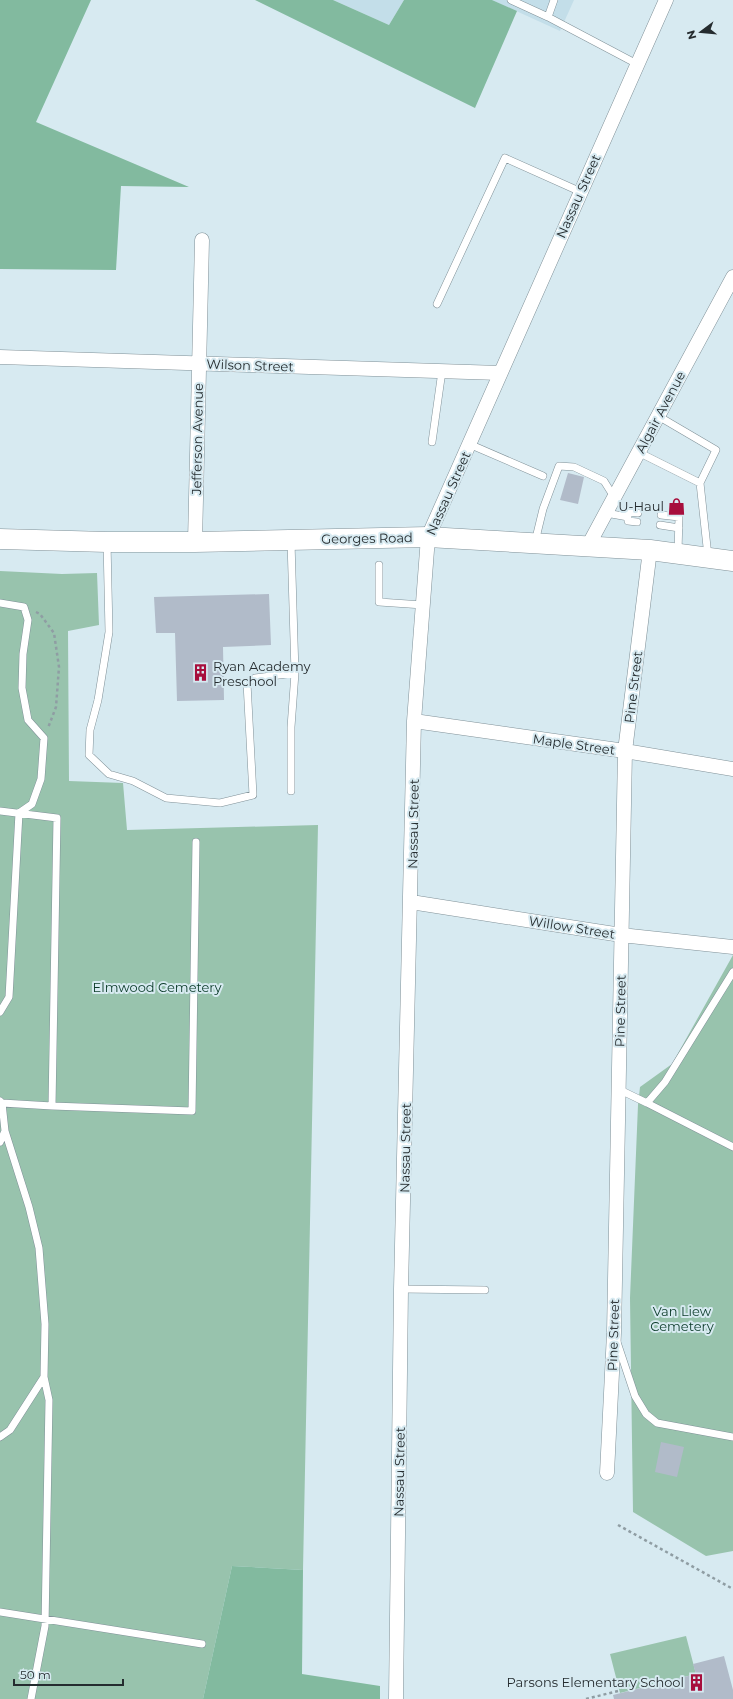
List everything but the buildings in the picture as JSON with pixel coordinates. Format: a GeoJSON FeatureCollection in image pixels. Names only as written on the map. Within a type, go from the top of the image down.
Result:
{"type":"FeatureCollection","features":[{"type":"Feature","properties":{"kind":"street","name":"Nassau Street"},"geometry":{"type":"LineString","coordinates":[[396,1699],[401,1289],[414,721],[428,537],[666,0]]}},
{"type":"Feature","properties":{"kind":"street","name":"Jefferson Avenue"},"geometry":{"type":"LineString","coordinates":[[195,542],[202,240]]}},
{"type":"Feature","properties":{"kind":"street","name":"Algair Avenue"},"geometry":{"type":"LineString","coordinates":[[588,546],[733,277]]}},
{"type":"Feature","properties":{"kind":"street","name":"Wilson Street"},"geometry":{"type":"LineString","coordinates":[[0,357],[500,373]]}},
{"type":"Feature","properties":{"kind":"street","name":"Georges Road"},"geometry":{"type":"LineString","coordinates":[[0,539],[106,542],[195,542],[428,537],[650,550],[733,561]]}},
{"type":"Feature","properties":{"kind":"street","name":"Pine Street"},"geometry":{"type":"LineString","coordinates":[[607,1473],[614,1333],[625,751],[650,550]]}},
{"type":"Feature","properties":{"kind":"street","name":"Maple Street"},"geometry":{"type":"LineString","coordinates":[[414,721],[625,751],[733,769]]}},
{"type":"Feature","properties":{"kind":"street","name":"Willow Street"},"geometry":{"type":"LineString","coordinates":[[411,902],[622,935],[733,947]]}},
{"type":"Feature","properties":{"kind":"lane"},"geometry":{"type":"LineString","coordinates":[[512,0],[637,64]]}},
{"type":"Feature","properties":{"kind":"lane"},"geometry":{"type":"LineString","coordinates":[[548,18],[554,0]]}},
{"type":"Feature","properties":{"kind":"lane"},"geometry":{"type":"LineString","coordinates":[[437,304],[505,158],[580,192]]}},
{"type":"Feature","properties":{"kind":"lane"},"geometry":{"type":"LineString","coordinates":[[432,442],[442,371]]}},
{"type":"Feature","properties":{"kind":"lane"},"geometry":{"type":"LineString","coordinates":[[658,416],[716,450],[700,483],[709,558]]}},
{"type":"Feature","properties":{"kind":"lane"},"geometry":{"type":"LineString","coordinates":[[470,444],[543,476]]}},
{"type":"Feature","properties":{"kind":"lane"},"geometry":{"type":"LineString","coordinates":[[638,452],[700,483]]}},
{"type":"Feature","properties":{"kind":"lane"},"geometry":{"type":"LineString","coordinates":[[534,543],[543,509],[559,466],[574,467],[604,481],[614,498]]}},
{"type":"Feature","properties":{"kind":"lane"},"geometry":{"type":"LineString","coordinates":[[637,522],[628,521],[628,512],[638,513]]}},
{"type":"Feature","properties":{"kind":"lane"},"geometry":{"type":"LineString","coordinates":[[606,513],[628,517]]}},
{"type":"Feature","properties":{"kind":"lane"},"geometry":{"type":"LineString","coordinates":[[661,515],[679,517],[678,554]]}},
{"type":"Feature","properties":{"kind":"lane"},"geometry":{"type":"LineString","coordinates":[[660,526],[679,528]]}},
{"type":"Feature","properties":{"kind":"lane"},"geometry":{"type":"LineString","coordinates":[[291,539],[295,673],[291,727],[291,791]]}},
{"type":"Feature","properties":{"kind":"lane"},"geometry":{"type":"LineString","coordinates":[[106,542],[109,632],[98,700],[90,730],[89,755],[109,774],[133,781],[166,798],[220,803],[253,795],[247,683],[255,678],[295,673]]}},
{"type":"Feature","properties":{"kind":"lane"},"geometry":{"type":"LineString","coordinates":[[379,565],[379,602],[423,606]]}},
{"type":"Feature","properties":{"kind":"lane"},"geometry":{"type":"LineString","coordinates":[[0,602],[24,607],[28,620],[23,654],[22,688],[28,720],[44,738],[41,780],[32,804],[19,813]]}},
{"type":"Feature","properties":{"kind":"lane"},"geometry":{"type":"LineString","coordinates":[[0,811],[57,818],[52,1106]]}},
{"type":"Feature","properties":{"kind":"lane"},"geometry":{"type":"LineString","coordinates":[[0,1012],[9,997],[19,813]]}},
{"type":"Feature","properties":{"kind":"lane"},"geometry":{"type":"LineString","coordinates":[[31,1699],[45,1619],[49,1400],[44,1377],[45,1324],[38,1248],[29,1206],[6,1131],[1,1102],[52,1106],[192,1111],[196,842]]}},
{"type":"Feature","properties":{"kind":"lane"},"geometry":{"type":"LineString","coordinates":[[647,1103],[665,1082],[733,972]]}},
{"type":"Feature","properties":{"kind":"lane"},"geometry":{"type":"LineString","coordinates":[[618,1089],[733,1147]]}},
{"type":"Feature","properties":{"kind":"lane"},"geometry":{"type":"LineString","coordinates":[[0,1142],[6,1131]]}},
{"type":"Feature","properties":{"kind":"lane"},"geometry":{"type":"LineString","coordinates":[[401,1289],[485,1290]]}},
{"type":"Feature","properties":{"kind":"lane"},"geometry":{"type":"LineString","coordinates":[[614,1333],[635,1396],[646,1414],[657,1423],[733,1437]]}},
{"type":"Feature","properties":{"kind":"lane"},"geometry":{"type":"LineString","coordinates":[[0,1437],[10,1430],[44,1377]]}},
{"type":"Feature","properties":{"kind":"lane"},"geometry":{"type":"LineString","coordinates":[[0,1612],[202,1644]]}},
{"type":"Feature","properties":{"kind":"path"},"geometry":{"type":"LineString","coordinates":[[24,607],[40,614],[54,633],[58,667],[56,707],[44,738]]}},
{"type":"Feature","properties":{"kind":"path"},"geometry":{"type":"LineString","coordinates":[[618,1525],[733,1589]]}},
{"type":"Feature","properties":{"kind":"path"},"geometry":{"type":"LineString","coordinates":[[586,1699],[618,1691]]}},
{"type":"Feature","properties":{"kind":"shaded area"},"geometry":{"type":"Polygon","coordinates":[[[333,0],[404,0],[389,25],[333,0]]]}},
{"type":"Feature","properties":{"kind":"shaded area"},"geometry":{"type":"Polygon","coordinates":[[[492,0],[574,0],[560,31],[492,0]]]}},
{"type":"Feature","properties":{"kind":"green space"},"geometry":{"type":"Polygon","coordinates":[[[0,0],[91,0],[36,122],[189,187],[121,186],[116,270],[0,269],[0,0]]]}},
{"type":"Feature","properties":{"kind":"green space"},"geometry":{"type":"Polygon","coordinates":[[[255,0],[333,0],[389,25],[404,0],[492,0],[517,11],[475,108],[255,0]]]}},
{"type":"Feature","properties":{"kind":"green space","name":"Elmwood Cemetery"},"geometry":{"type":"Polygon","coordinates":[[[0,571],[62,574],[97,573],[99,625],[68,631],[69,781],[123,783],[127,830],[318,825],[303,1570],[232,1566],[203,1699],[0,1699],[0,571]]]}},
{"type":"Feature","properties":{"kind":"green space","name":"Van Liew Cemetery"},"geometry":{"type":"Polygon","coordinates":[[[733,955],[733,1551],[706,1556],[633,1512],[630,1298],[638,1105],[640,1087],[672,1064],[733,955]]]}},
{"type":"Feature","properties":{"kind":"green space"},"geometry":{"type":"Polygon","coordinates":[[[232,1566],[303,1570],[302,1674],[380,1686],[380,1699],[203,1699],[232,1566]]]}},
{"type":"Feature","properties":{"kind":"green space"},"geometry":{"type":"Polygon","coordinates":[[[686,1636],[696,1674],[620,1693],[610,1654],[686,1636]]]}},
{"type":"Feature","properties":{"kind":"place","name":"U-Haul"},"geometry":{"type":"Point","coordinates":[677,506]}},
{"type":"Feature","properties":{"kind":"place","name":"Ryan Academy Preschool"},"geometry":{"type":"Point","coordinates":[200,673]}},
{"type":"Feature","properties":{"kind":"place","name":"Parsons Elementary School"},"geometry":{"type":"Point","coordinates":[697,1682]}}]}
